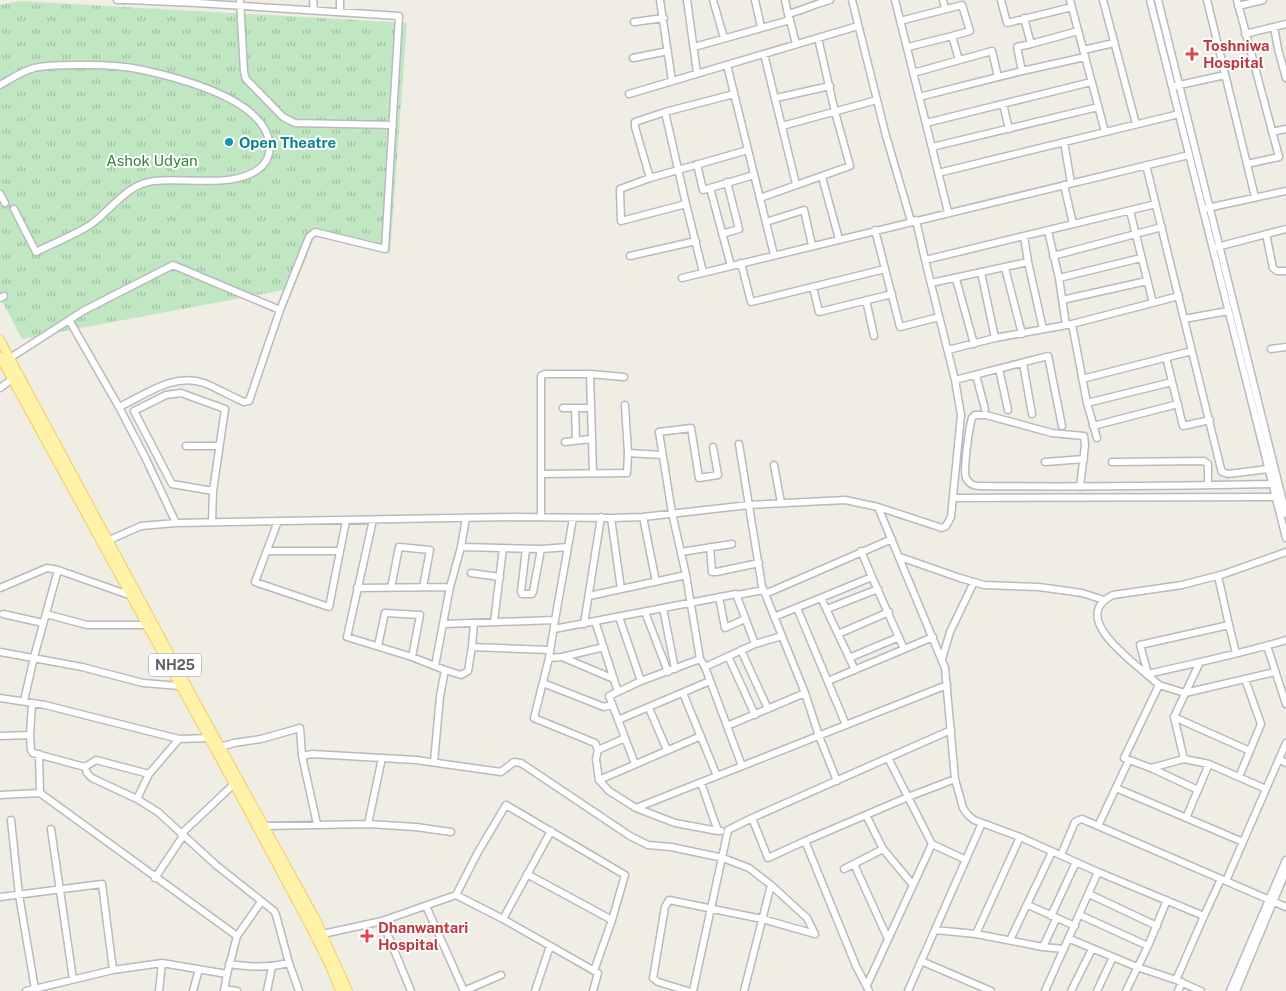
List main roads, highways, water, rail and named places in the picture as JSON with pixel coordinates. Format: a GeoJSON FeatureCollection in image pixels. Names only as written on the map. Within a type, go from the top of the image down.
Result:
{"type":"FeatureCollection","features":[{"type":"Feature","properties":{"kind":"main road","name":"NH25"},"geometry":{"type":"LineString","coordinates":[[0,340],[105,542],[129,595],[180,686],[264,826],[348,991]]}},
{"type":"Feature","properties":{"kind":"main road","name":"NH25"},"geometry":{"type":"LineString","coordinates":[[0,357],[105,542],[212,738]]}},
{"type":"Feature","properties":{"kind":"main road","name":"NH25"},"geometry":{"type":"LineString","coordinates":[[218,748],[234,784],[319,935],[340,991]]}},
{"type":"Feature","properties":{"kind":"place","name":"Toshniwa Hospital"},"geometry":{"type":"Point","coordinates":[1192,54]}},
{"type":"Feature","properties":{"kind":"place","name":"Open Theatre"},"geometry":{"type":"Point","coordinates":[229,142]}},
{"type":"Feature","properties":{"kind":"place","name":"Dhanwantari Hospital"},"geometry":{"type":"Point","coordinates":[367,936]}},
{"type":"Feature","properties":{"kind":"park label","name":"Ashok Udyan"},"geometry":{"type":"Point","coordinates":[152,160]}}]}
